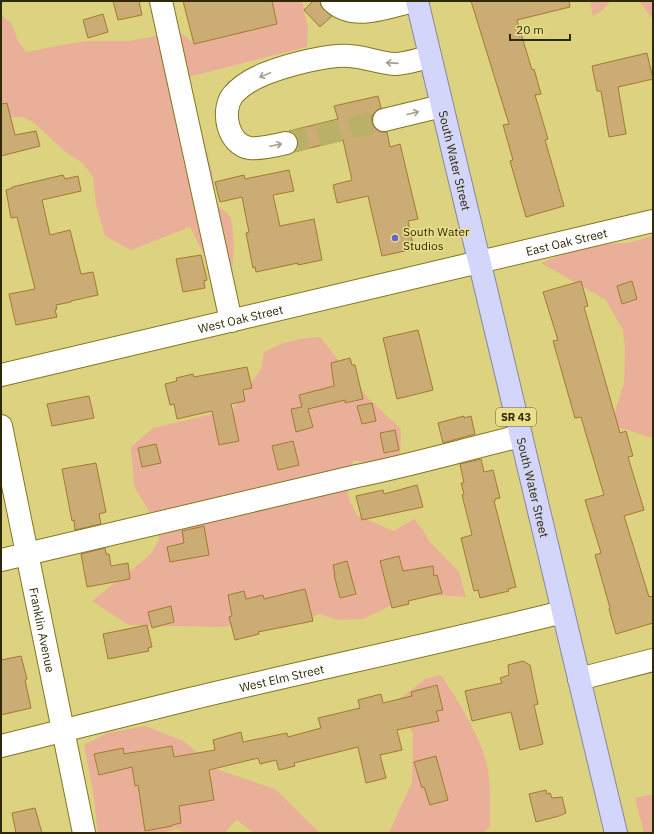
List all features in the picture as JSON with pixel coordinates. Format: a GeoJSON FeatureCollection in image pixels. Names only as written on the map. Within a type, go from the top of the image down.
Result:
{"type":"FeatureCollection","features":[{"type":"Feature","properties":{"kind":"main road","name":"South Water Street"},"geometry":{"type":"LineString","coordinates":[[417,1],[616,833]]}},
{"type":"Feature","properties":{"kind":"street"},"geometry":{"type":"LineString","coordinates":[[161,1],[231,321]]}},
{"type":"Feature","properties":{"kind":"street"},"geometry":{"type":"LineString","coordinates":[[332,1],[341,8],[350,12],[374,10],[413,1]]}},
{"type":"Feature","properties":{"kind":"street"},"geometry":{"type":"LineString","coordinates":[[286,143],[266,147],[249,148],[238,143],[230,133],[227,119],[227,108],[232,97],[244,84],[268,73],[327,57],[350,56],[397,64],[430,57]]}},
{"type":"Feature","properties":{"kind":"street"},"geometry":{"type":"LineString","coordinates":[[384,120],[442,106]]}},
{"type":"Feature","properties":{"kind":"street","name":"East Oak Street"},"geometry":{"type":"LineString","coordinates":[[480,263],[653,221]]}},
{"type":"Feature","properties":{"kind":"street","name":"West Oak Street"},"geometry":{"type":"LineString","coordinates":[[1,375],[480,263]]}},
{"type":"Feature","properties":{"kind":"street","name":"Franklin Avenue"},"geometry":{"type":"LineString","coordinates":[[1,426],[84,833]]}},
{"type":"Feature","properties":{"kind":"street"},"geometry":{"type":"LineString","coordinates":[[1,560],[112,533],[411,465],[521,436]]}},
{"type":"Feature","properties":{"kind":"street","name":"West Elm Street"},"geometry":{"type":"LineString","coordinates":[[1,746],[185,700],[384,655],[563,612]]}},
{"type":"Feature","properties":{"kind":"street"},"geometry":{"type":"LineString","coordinates":[[579,679],[653,660]]}},
{"type":"Feature","properties":{"kind":"shaded area"},"geometry":{"type":"Polygon","coordinates":[[[160,1],[175,21],[181,33],[194,44],[277,24],[272,1],[302,1],[308,28],[307,47],[188,77],[213,176],[216,206],[229,215],[233,227],[234,244],[232,275],[210,266],[190,227],[131,250],[105,236],[96,204],[93,177],[82,162],[69,155],[34,123],[23,117],[1,118],[1,15],[11,23],[19,42],[26,52],[87,41],[129,41],[156,36],[160,1]]]}},
{"type":"Feature","properties":{"kind":"shaded area"},"geometry":{"type":"Polygon","coordinates":[[[590,1],[611,1],[603,10],[593,16],[590,1]]]}},
{"type":"Feature","properties":{"kind":"shaded area"},"geometry":{"type":"Polygon","coordinates":[[[639,1],[653,1],[653,19],[639,1]]]}},
{"type":"Feature","properties":{"kind":"shaded area"},"geometry":{"type":"Polygon","coordinates":[[[653,236],[653,438],[614,426],[615,411],[624,383],[625,349],[623,330],[606,300],[541,263],[572,251],[610,244],[628,243],[653,236]]]}},
{"type":"Feature","properties":{"kind":"shaded area"},"geometry":{"type":"Polygon","coordinates":[[[320,337],[368,398],[401,429],[400,461],[377,465],[353,460],[347,489],[350,502],[358,516],[394,531],[414,519],[423,530],[429,541],[459,572],[466,597],[415,594],[363,619],[337,620],[320,614],[280,629],[263,618],[223,627],[129,625],[92,601],[150,555],[159,540],[159,534],[150,513],[134,486],[131,447],[153,428],[233,409],[261,369],[264,352],[291,341],[320,337]]]}},
{"type":"Feature","properties":{"kind":"shaded area"},"geometry":{"type":"Polygon","coordinates":[[[441,675],[468,718],[484,754],[489,780],[490,826],[484,833],[389,833],[412,782],[413,734],[397,701],[425,679],[441,675]]]}},
{"type":"Feature","properties":{"kind":"shaded area"},"geometry":{"type":"Polygon","coordinates":[[[145,726],[184,741],[216,769],[275,789],[320,833],[254,833],[237,820],[225,833],[185,833],[178,829],[161,833],[98,833],[93,791],[84,745],[107,733],[145,726]]]}},
{"type":"Feature","properties":{"kind":"shaded area"},"geometry":{"type":"Polygon","coordinates":[[[653,794],[653,833],[644,833],[635,798],[653,794]]]}},
{"type":"Feature","properties":{"kind":"building"},"geometry":{"type":"Polygon","coordinates":[[[113,1],[139,1],[142,15],[118,20],[113,1]]]}},
{"type":"Feature","properties":{"kind":"building"},"geometry":{"type":"Polygon","coordinates":[[[183,1],[272,1],[277,24],[194,44],[183,1]]]}},
{"type":"Feature","properties":{"kind":"building"},"geometry":{"type":"Polygon","coordinates":[[[313,1],[320,1],[321,6],[332,16],[320,27],[304,10],[313,1]]]}},
{"type":"Feature","properties":{"kind":"building"},"geometry":{"type":"Polygon","coordinates":[[[471,1],[569,1],[570,7],[517,20],[541,94],[535,95],[548,139],[545,140],[564,206],[526,217],[510,161],[513,160],[503,125],[509,124],[471,1]]]}},
{"type":"Feature","properties":{"kind":"building"},"geometry":{"type":"Polygon","coordinates":[[[103,14],[108,32],[88,38],[83,20],[103,14]]]}},
{"type":"Feature","properties":{"kind":"building"},"geometry":{"type":"Polygon","coordinates":[[[647,53],[653,79],[618,87],[626,134],[609,137],[601,91],[597,91],[592,66],[647,53]]]}},
{"type":"Feature","properties":{"kind":"building"},"geometry":{"type":"Polygon","coordinates":[[[378,96],[381,108],[372,116],[372,123],[380,132],[387,132],[390,147],[400,144],[418,219],[408,221],[414,249],[382,256],[368,196],[337,203],[333,185],[352,180],[343,140],[294,152],[298,147],[298,140],[295,135],[289,131],[338,119],[334,106],[378,96]]]}},
{"type":"Feature","properties":{"kind":"building"},"geometry":{"type":"Polygon","coordinates":[[[7,103],[15,135],[36,131],[40,146],[1,156],[1,104],[7,103]]]}},
{"type":"Feature","properties":{"kind":"building"},"geometry":{"type":"Polygon","coordinates":[[[289,170],[294,191],[273,195],[280,226],[314,219],[322,260],[298,265],[298,263],[256,272],[255,267],[253,268],[246,233],[249,232],[242,197],[220,202],[215,182],[244,175],[245,179],[289,170]]]}},
{"type":"Feature","properties":{"kind":"building"},"geometry":{"type":"Polygon","coordinates":[[[63,175],[65,179],[78,176],[81,191],[42,200],[50,235],[70,230],[81,274],[93,272],[98,295],[56,305],[57,309],[55,310],[57,317],[16,325],[9,294],[35,289],[17,217],[11,218],[6,190],[12,187],[63,175]]]}},
{"type":"Feature","properties":{"kind":"building"},"geometry":{"type":"Polygon","coordinates":[[[201,255],[207,280],[204,281],[205,288],[183,292],[176,259],[201,255]]]}},
{"type":"Feature","properties":{"kind":"building"},"geometry":{"type":"Polygon","coordinates":[[[581,281],[588,306],[584,307],[620,433],[626,431],[633,456],[628,457],[644,510],[624,516],[649,597],[653,596],[653,623],[616,634],[595,555],[601,553],[585,500],[604,495],[581,417],[575,418],[553,341],[558,340],[543,292],[581,281]]]}},
{"type":"Feature","properties":{"kind":"building"},"geometry":{"type":"Polygon","coordinates":[[[632,281],[637,299],[622,304],[617,286],[632,281]]]}},
{"type":"Feature","properties":{"kind":"building"},"geometry":{"type":"Polygon","coordinates":[[[418,330],[433,390],[397,399],[383,338],[418,330]]]}},
{"type":"Feature","properties":{"kind":"building"},"geometry":{"type":"Polygon","coordinates":[[[350,358],[352,365],[355,365],[363,399],[345,403],[345,400],[308,409],[313,427],[296,432],[291,409],[302,407],[299,395],[334,386],[331,363],[350,358]]]}},
{"type":"Feature","properties":{"kind":"building"},"geometry":{"type":"Polygon","coordinates":[[[247,367],[252,388],[243,390],[245,401],[231,404],[239,441],[219,445],[212,411],[177,419],[174,404],[170,405],[165,384],[177,381],[176,378],[193,374],[194,377],[247,367]]]}},
{"type":"Feature","properties":{"kind":"building"},"geometry":{"type":"Polygon","coordinates":[[[89,396],[94,418],[52,426],[47,404],[89,396]]]}},
{"type":"Feature","properties":{"kind":"building"},"geometry":{"type":"Polygon","coordinates":[[[372,403],[376,421],[362,424],[357,406],[372,403]]]}},
{"type":"Feature","properties":{"kind":"building"},"geometry":{"type":"Polygon","coordinates":[[[464,416],[464,418],[471,416],[475,434],[443,443],[438,423],[464,416]]]}},
{"type":"Feature","properties":{"kind":"building"},"geometry":{"type":"Polygon","coordinates":[[[395,430],[399,450],[384,453],[380,433],[395,430]]]}},
{"type":"Feature","properties":{"kind":"building"},"geometry":{"type":"Polygon","coordinates":[[[293,441],[299,465],[278,470],[272,446],[293,441]]]}},
{"type":"Feature","properties":{"kind":"building"},"geometry":{"type":"Polygon","coordinates":[[[156,444],[161,463],[142,467],[138,448],[156,444]]]}},
{"type":"Feature","properties":{"kind":"building"},"geometry":{"type":"Polygon","coordinates":[[[481,459],[484,472],[493,470],[500,498],[495,499],[494,501],[516,587],[508,589],[509,591],[480,598],[478,590],[474,591],[461,538],[472,535],[462,495],[464,494],[461,483],[464,483],[460,464],[481,459]]]}},
{"type":"Feature","properties":{"kind":"building"},"geometry":{"type":"Polygon","coordinates":[[[96,463],[106,512],[99,514],[101,524],[75,530],[62,469],[96,463]]]}},
{"type":"Feature","properties":{"kind":"building"},"geometry":{"type":"Polygon","coordinates":[[[417,485],[423,507],[362,520],[356,496],[383,490],[384,494],[417,485]]]}},
{"type":"Feature","properties":{"kind":"building"},"geometry":{"type":"Polygon","coordinates":[[[204,526],[209,555],[170,562],[167,547],[184,543],[182,531],[204,526]]]}},
{"type":"Feature","properties":{"kind":"building"},"geometry":{"type":"Polygon","coordinates":[[[105,548],[106,554],[109,554],[111,566],[128,563],[130,579],[87,587],[81,554],[105,548]]]}},
{"type":"Feature","properties":{"kind":"building"},"geometry":{"type":"Polygon","coordinates":[[[399,556],[403,571],[433,566],[434,576],[437,575],[442,593],[408,601],[409,604],[392,608],[380,561],[399,556]]]}},
{"type":"Feature","properties":{"kind":"building"},"geometry":{"type":"Polygon","coordinates":[[[347,561],[356,594],[340,598],[333,565],[347,561]]]}},
{"type":"Feature","properties":{"kind":"building"},"geometry":{"type":"Polygon","coordinates":[[[305,589],[313,621],[258,632],[259,634],[235,640],[229,617],[232,616],[228,595],[244,591],[246,599],[263,595],[264,599],[305,589]]]}},
{"type":"Feature","properties":{"kind":"building"},"geometry":{"type":"Polygon","coordinates":[[[171,606],[174,622],[152,628],[148,612],[171,606]]]}},
{"type":"Feature","properties":{"kind":"building"},"geometry":{"type":"Polygon","coordinates":[[[147,625],[152,647],[148,648],[149,651],[108,659],[103,634],[147,625]]]}},
{"type":"Feature","properties":{"kind":"building"},"geometry":{"type":"Polygon","coordinates":[[[21,656],[27,679],[25,680],[31,708],[1,715],[1,660],[21,656]]]}},
{"type":"Feature","properties":{"kind":"building"},"geometry":{"type":"Polygon","coordinates":[[[523,661],[530,665],[538,704],[534,705],[543,744],[520,750],[511,712],[472,721],[465,691],[502,683],[500,678],[509,675],[508,665],[523,661]]]}},
{"type":"Feature","properties":{"kind":"building"},"geometry":{"type":"Polygon","coordinates":[[[437,685],[443,710],[436,711],[439,721],[397,730],[402,750],[380,755],[386,778],[366,783],[358,747],[294,763],[295,766],[279,770],[276,760],[260,764],[258,758],[209,770],[214,800],[179,806],[181,823],[172,826],[145,831],[138,785],[135,786],[132,767],[99,775],[94,754],[123,748],[124,754],[172,746],[174,757],[215,750],[213,740],[241,732],[243,742],[287,733],[288,737],[321,728],[318,718],[360,708],[358,700],[381,694],[383,703],[412,696],[411,692],[437,685]]]}},
{"type":"Feature","properties":{"kind":"building"},"geometry":{"type":"Polygon","coordinates":[[[436,756],[448,800],[430,805],[424,787],[422,788],[414,762],[436,756]]]}},
{"type":"Feature","properties":{"kind":"building"},"geometry":{"type":"Polygon","coordinates":[[[546,790],[547,794],[550,793],[552,798],[562,797],[566,813],[536,822],[529,794],[546,790]]]}},
{"type":"Feature","properties":{"kind":"building"},"geometry":{"type":"Polygon","coordinates":[[[35,808],[42,833],[16,833],[12,813],[35,808]]]}},
{"type":"Feature","properties":{"kind":"tunnel"},"geometry":{"type":"LineString","coordinates":[[286,143],[384,120]]}},
{"type":"Feature","properties":{"kind":"place","name":"South Water Studios"},"geometry":{"type":"Point","coordinates":[395,238]}}]}
